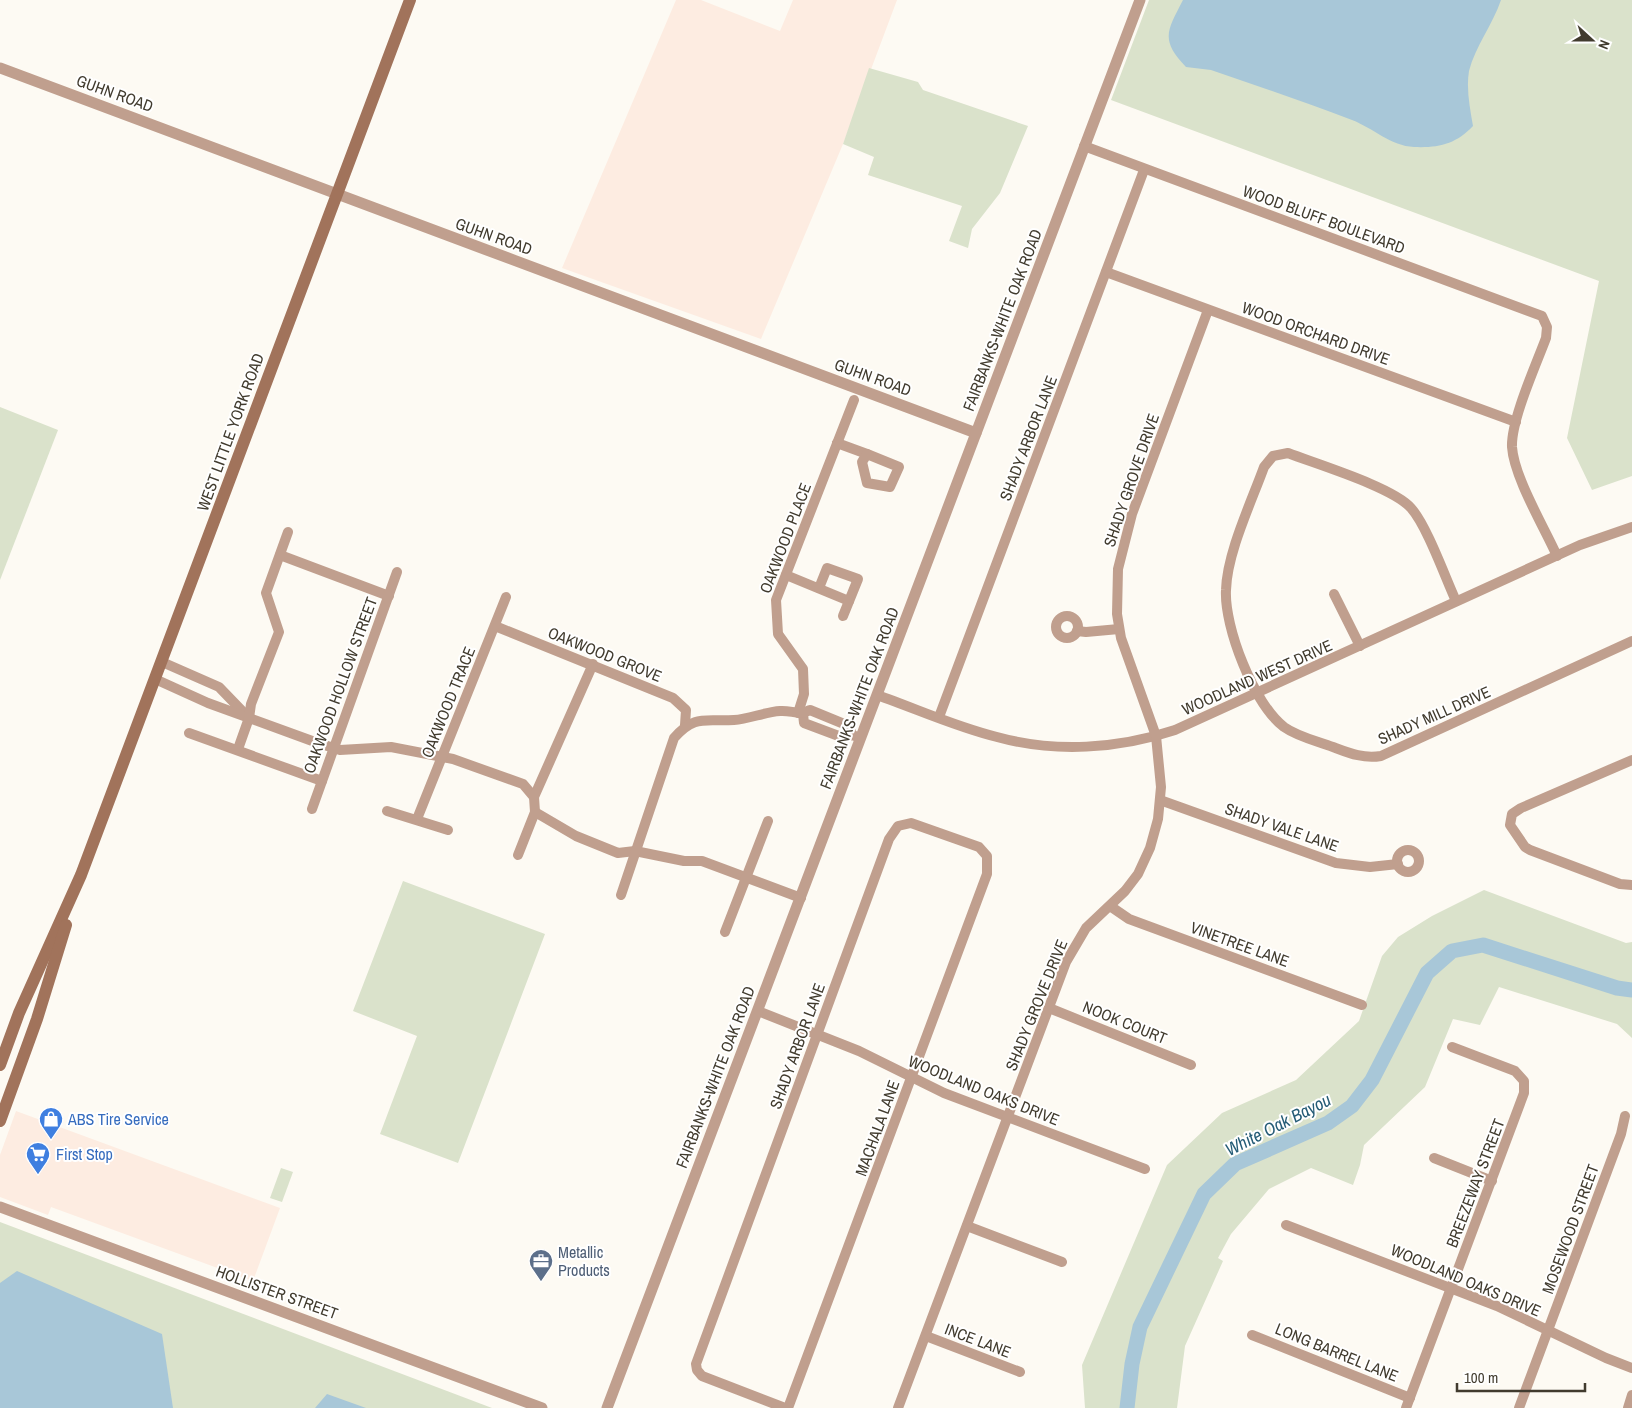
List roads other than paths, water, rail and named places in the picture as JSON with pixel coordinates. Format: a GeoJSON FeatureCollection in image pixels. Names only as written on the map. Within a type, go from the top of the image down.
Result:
{"type":"FeatureCollection","features":[{"type":"Feature","properties":{"kind":"main road","name":"WEST LITTLE YORK ROAD"},"geometry":{"type":"LineString","coordinates":[[0,1065],[19,1013],[81,875],[410,0]]}},
{"type":"Feature","properties":{"kind":"main road","name":"WEST LITTLE YORK ROAD"},"geometry":{"type":"LineString","coordinates":[[0,1121],[37,1019],[81,875]]}},
{"type":"Feature","properties":{"kind":"street","name":"FAIRBANKS-WHITE OAK ROAD"},"geometry":{"type":"LineString","coordinates":[[607,1408],[801,898],[856,737],[877,695],[1140,0]]}},
{"type":"Feature","properties":{"kind":"street","name":"GUHN ROAD"},"geometry":{"type":"LineString","coordinates":[[0,68],[976,433]]}},
{"type":"Feature","properties":{"kind":"street","name":"WOOD BLUFF BOULEVARD"},"geometry":{"type":"LineString","coordinates":[[1084,146],[1144,170],[1542,316],[1547,326],[1546,338],[1516,422]]}},
{"type":"Feature","properties":{"kind":"street","name":"SHADY ARBOR LANE"},"geometry":{"type":"LineString","coordinates":[[939,717],[1144,170]]}},
{"type":"Feature","properties":{"kind":"street","name":"WOOD ORCHARD DRIVE"},"geometry":{"type":"LineString","coordinates":[[1106,272],[1516,422]]}},
{"type":"Feature","properties":{"kind":"street","name":"SHADY GROVE DRIVE"},"geometry":{"type":"LineString","coordinates":[[898,1408],[1066,962],[1077,940],[1086,928],[1131,883],[1145,861],[1158,819],[1160,764],[1156,736],[1128,662],[1119,628],[1116,591],[1126,534],[1208,310]]}},
{"type":"Feature","properties":{"kind":"street","name":"OAKWOOD PLACE"},"geometry":{"type":"LineString","coordinates":[[801,714],[804,694],[803,669],[778,634],[775,612],[776,600],[854,400]]}},
{"type":"Feature","properties":{"kind":"street"},"geometry":{"type":"LineString","coordinates":[[1516,422],[1512,447],[1515,464],[1557,556]]}},
{"type":"Feature","properties":{"kind":"street"},"geometry":{"type":"LineString","coordinates":[[837,443],[867,454]]}},
{"type":"Feature","properties":{"kind":"street","name":"SHADY MILL DRIVE"},"geometry":{"type":"LineString","coordinates":[[1456,601],[1412,510],[1394,494],[1288,453],[1273,456],[1264,467],[1230,562],[1226,592],[1232,631],[1258,693],[1271,714],[1291,731],[1356,755],[1372,758],[1391,753],[1632,641]]}},
{"type":"Feature","properties":{"kind":"street","name":"WOODLAND WEST DRIVE"},"geometry":{"type":"LineString","coordinates":[[877,695],[998,738],[1052,746],[1099,746],[1156,736],[1258,693],[1604,535],[1632,526]]}},
{"type":"Feature","properties":{"kind":"street"},"geometry":{"type":"LineString","coordinates":[[238,749],[249,718],[251,704],[279,632],[266,593],[288,532]]}},
{"type":"Feature","properties":{"kind":"street"},"geometry":{"type":"LineString","coordinates":[[280,555],[389,596]]}},
{"type":"Feature","properties":{"kind":"street"},"geometry":{"type":"LineString","coordinates":[[819,588],[827,568],[858,579],[843,616]]}},
{"type":"Feature","properties":{"kind":"street","name":"OAKWOOD HOLLOW STREET"},"geometry":{"type":"LineString","coordinates":[[312,808],[397,572]]}},
{"type":"Feature","properties":{"kind":"street"},"geometry":{"type":"LineString","coordinates":[[786,575],[849,601]]}},
{"type":"Feature","properties":{"kind":"street"},"geometry":{"type":"LineString","coordinates":[[1334,594],[1360,646]]}},
{"type":"Feature","properties":{"kind":"street","name":"OAKWOOD TRACE"},"geometry":{"type":"LineString","coordinates":[[417,819],[506,597]]}},
{"type":"Feature","properties":{"kind":"street","name":"OAKWOOD GROVE"},"geometry":{"type":"LineString","coordinates":[[495,626],[593,664],[673,698],[686,710],[685,725]]}},
{"type":"Feature","properties":{"kind":"street"},"geometry":{"type":"LineString","coordinates":[[1077,631],[1086,632],[1119,628]]}},
{"type":"Feature","properties":{"kind":"street"},"geometry":{"type":"LineString","coordinates":[[162,662],[219,687],[249,718]]}},
{"type":"Feature","properties":{"kind":"street"},"geometry":{"type":"LineString","coordinates":[[518,854],[535,812],[534,797],[593,664]]}},
{"type":"Feature","properties":{"kind":"street"},"geometry":{"type":"LineString","coordinates":[[155,679],[249,718],[333,748],[340,750],[391,746],[441,757],[523,784],[534,797]]}},
{"type":"Feature","properties":{"kind":"street"},"geometry":{"type":"LineString","coordinates":[[621,895],[674,738],[685,725],[699,720],[735,720],[781,710],[801,714],[804,723],[844,738],[856,737]]}},
{"type":"Feature","properties":{"kind":"street"},"geometry":{"type":"LineString","coordinates":[[189,733],[238,749],[322,781]]}},
{"type":"Feature","properties":{"kind":"street"},"geometry":{"type":"LineString","coordinates":[[1632,760],[1512,814],[1510,825],[1525,847],[1530,850],[1620,884],[1632,885]]}},
{"type":"Feature","properties":{"kind":"street","name":"SHADY VALE LANE"},"geometry":{"type":"LineString","coordinates":[[1160,800],[1336,863],[1370,867],[1398,864]]}},
{"type":"Feature","properties":{"kind":"street"},"geometry":{"type":"LineString","coordinates":[[387,811],[448,830]]}},
{"type":"Feature","properties":{"kind":"street"},"geometry":{"type":"LineString","coordinates":[[535,812],[590,843],[618,853],[635,851],[684,861],[702,861],[801,898]]}},
{"type":"Feature","properties":{"kind":"street"},"geometry":{"type":"LineString","coordinates":[[725,932],[768,822]]}},
{"type":"Feature","properties":{"kind":"street","name":"SHADY ARBOR LANE"},"geometry":{"type":"LineString","coordinates":[[786,1408],[702,1376],[697,1370],[698,1356],[889,838],[898,826],[904,824],[917,825],[979,847],[987,856]]}},
{"type":"Feature","properties":{"kind":"street","name":"MACHALA LANE"},"geometry":{"type":"LineString","coordinates":[[786,1408],[912,1077],[986,874],[987,856]]}},
{"type":"Feature","properties":{"kind":"street","name":"VINETREE LANE"},"geometry":{"type":"LineString","coordinates":[[1110,906],[1129,919],[1362,1005]]}},
{"type":"Feature","properties":{"kind":"street","name":"NOOK COURT"},"geometry":{"type":"LineString","coordinates":[[1049,1008],[1191,1065]]}},
{"type":"Feature","properties":{"kind":"street","name":"WOODLAND OAKS DRIVE"},"geometry":{"type":"LineString","coordinates":[[758,1010],[818,1033],[944,1093],[1145,1169]]}},
{"type":"Feature","properties":{"kind":"street","name":"BREEZEWAY STREET"},"geometry":{"type":"LineString","coordinates":[[1408,1403],[1522,1100],[1524,1081],[1508,1067],[1452,1046]]}},
{"type":"Feature","properties":{"kind":"street","name":"MOSEWOOD STREET"},"geometry":{"type":"LineString","coordinates":[[1519,1408],[1621,1134],[1625,1116]]}},
{"type":"Feature","properties":{"kind":"street"},"geometry":{"type":"LineString","coordinates":[[1434,1158],[1492,1180]]}},
{"type":"Feature","properties":{"kind":"street","name":"HOLLISTER STREET"},"geometry":{"type":"LineString","coordinates":[[0,1207],[542,1408]]}},
{"type":"Feature","properties":{"kind":"street","name":"WOODLAND OAKS DRIVE"},"geometry":{"type":"LineString","coordinates":[[1286,1225],[1497,1306],[1632,1368]]}},
{"type":"Feature","properties":{"kind":"street"},"geometry":{"type":"LineString","coordinates":[[967,1226],[1062,1262]]}},
{"type":"Feature","properties":{"kind":"street","name":"LONG BARREL LANE"},"geometry":{"type":"LineString","coordinates":[[1252,1335],[1408,1403]]}},
{"type":"Feature","properties":{"kind":"street","name":"INCE LANE"},"geometry":{"type":"LineString","coordinates":[[926,1336],[1020,1372]]}},
{"type":"Feature","properties":{"kind":"street"},"geometry":{"type":"LineString","coordinates":[[1628,1408],[1632,1396]]}},
{"type":"Feature","properties":{"kind":"water"},"geometry":{"type":"Polygon","coordinates":[[[1183,0],[1501,0],[1475,53],[1469,71],[1468,92],[1473,126],[1460,137],[1446,144],[1414,147],[1390,140],[1360,123],[1299,100],[1211,70],[1186,67],[1178,58],[1169,42],[1170,28],[1183,0]]]}},
{"type":"Feature","properties":{"kind":"water"},"geometry":{"type":"Polygon","coordinates":[[[17,1271],[162,1334],[173,1408],[0,1408],[0,1283],[17,1271]]]}},
{"type":"Feature","properties":{"kind":"water"},"geometry":{"type":"Polygon","coordinates":[[[327,1394],[366,1408],[315,1408],[327,1394]]]}},
{"type":"Feature","properties":{"kind":"waterway","name":"White Oak Bayou"},"geometry":{"type":"LineString","coordinates":[[1127,1408],[1132,1364],[1140,1327],[1204,1194],[1235,1164],[1328,1123],[1352,1106],[1372,1080],[1427,973],[1452,951],[1483,945],[1617,988],[1632,990]]}},
{"type":"Feature","properties":{"kind":"place","name":"ABS Tire Service"},"geometry":{"type":"Point","coordinates":[51,1140]}},
{"type":"Feature","properties":{"kind":"place","name":"First Stop"},"geometry":{"type":"Point","coordinates":[38,1175]}},
{"type":"Feature","properties":{"kind":"place","name":"Metallic Products"},"geometry":{"type":"Point","coordinates":[541,1282]}}]}
